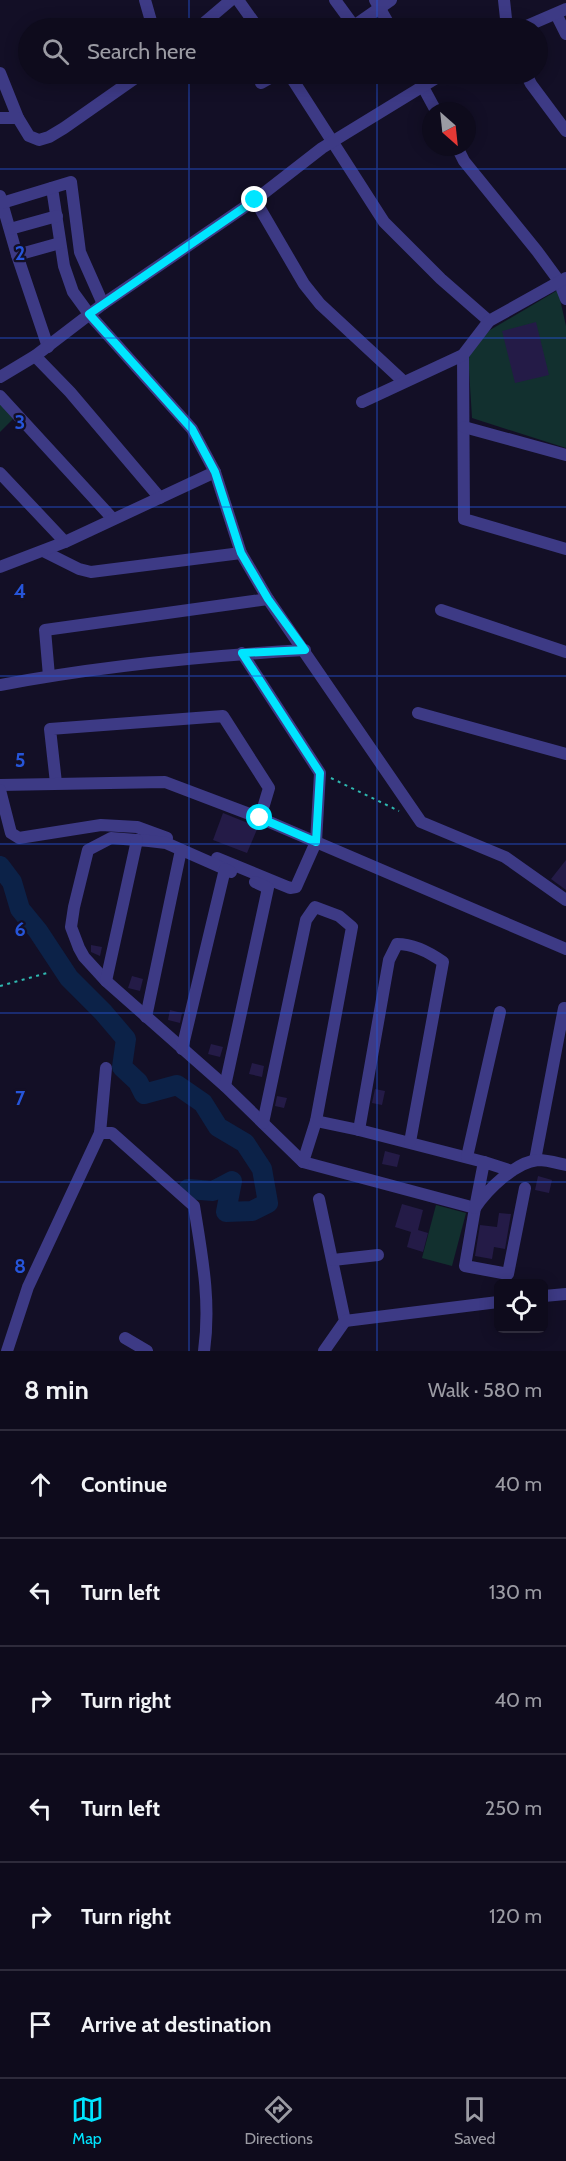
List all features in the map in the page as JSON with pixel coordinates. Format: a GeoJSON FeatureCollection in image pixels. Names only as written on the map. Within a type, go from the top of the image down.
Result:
{"type":"FeatureCollection","features":[{"type":"Feature","properties":{"kind":"street"},"geometry":{"type":"LineString","coordinates":[[145,0],[150,18]]}},
{"type":"Feature","properties":{"kind":"street"},"geometry":{"type":"LineString","coordinates":[[210,18],[231,0]]}},
{"type":"Feature","properties":{"kind":"street"},"geometry":{"type":"LineString","coordinates":[[238,0],[251,18]]}},
{"type":"Feature","properties":{"kind":"street"},"geometry":{"type":"LineString","coordinates":[[334,0],[347,18]]}},
{"type":"Feature","properties":{"kind":"street"},"geometry":{"type":"LineString","coordinates":[[362,18],[377,4],[391,0]]}},
{"type":"Feature","properties":{"kind":"street"},"geometry":{"type":"LineString","coordinates":[[504,0],[506,18]]}},
{"type":"Feature","properties":{"kind":"street"},"geometry":{"type":"LineString","coordinates":[[377,4],[385,18]]}},
{"type":"Feature","properties":{"kind":"street"},"geometry":{"type":"LineString","coordinates":[[546,18],[561,12],[566,34]]}},
{"type":"Feature","properties":{"kind":"street"},"geometry":{"type":"LineString","coordinates":[[0,73],[18,117],[29,136],[39,140],[49,137],[126,84]]}},
{"type":"Feature","properties":{"kind":"street"},"geometry":{"type":"LineString","coordinates":[[296,84],[384,222],[441,279],[489,321]]}},
{"type":"Feature","properties":{"kind":"street"},"geometry":{"type":"LineString","coordinates":[[0,377],[36,356],[89,314],[255,200],[333,141],[426,84]]}},
{"type":"Feature","properties":{"kind":"street"},"geometry":{"type":"LineString","coordinates":[[531,84],[566,131]]}},
{"type":"Feature","properties":{"kind":"street"},"geometry":{"type":"LineString","coordinates":[[422,86],[431,102]]}},
{"type":"Feature","properties":{"kind":"street"},"geometry":{"type":"LineString","coordinates":[[0,118],[18,117]]}},
{"type":"Feature","properties":{"kind":"street"},"geometry":{"type":"LineString","coordinates":[[462,156],[563,280],[566,299]]}},
{"type":"Feature","properties":{"kind":"street"},"geometry":{"type":"LineString","coordinates":[[48,347],[1,199],[71,182],[80,252],[103,304]]}},
{"type":"Feature","properties":{"kind":"street"},"geometry":{"type":"LineString","coordinates":[[52,188],[60,243],[73,292],[89,314],[192,429],[215,472],[241,553],[268,599],[421,822],[505,857],[566,900]]}},
{"type":"Feature","properties":{"kind":"street"},"geometry":{"type":"LineString","coordinates":[[255,200],[304,284],[320,304],[403,381]]}},
{"type":"Feature","properties":{"kind":"street"},"geometry":{"type":"LineString","coordinates":[[10,229],[57,216]]}},
{"type":"Feature","properties":{"kind":"street"},"geometry":{"type":"LineString","coordinates":[[17,255],[60,243]]}},
{"type":"Feature","properties":{"kind":"street"},"geometry":{"type":"LineString","coordinates":[[362,402],[463,355],[489,321],[563,280]]}},
{"type":"Feature","properties":{"kind":"street"},"geometry":{"type":"LineString","coordinates":[[463,355],[465,519],[566,549]]}},
{"type":"Feature","properties":{"kind":"street"},"geometry":{"type":"LineString","coordinates":[[36,356],[70,392],[160,498]]}},
{"type":"Feature","properties":{"kind":"street"},"geometry":{"type":"LineString","coordinates":[[0,396],[113,519]]}},
{"type":"Feature","properties":{"kind":"street"},"geometry":{"type":"LineString","coordinates":[[465,427],[566,455]]}},
{"type":"Feature","properties":{"kind":"street"},"geometry":{"type":"LineString","coordinates":[[0,567],[64,542],[215,472]]}},
{"type":"Feature","properties":{"kind":"street"},"geometry":{"type":"LineString","coordinates":[[0,473],[64,542]]}},
{"type":"Feature","properties":{"kind":"street"},"geometry":{"type":"LineString","coordinates":[[43,551],[79,569],[91,572],[241,553]]}},
{"type":"Feature","properties":{"kind":"street"},"geometry":{"type":"LineString","coordinates":[[49,676],[45,630],[268,599]]}},
{"type":"Feature","properties":{"kind":"street"},"geometry":{"type":"LineString","coordinates":[[441,610],[566,652]]}},
{"type":"Feature","properties":{"kind":"street"},"geometry":{"type":"LineString","coordinates":[[0,685],[49,676],[242,653],[305,650]]}},
{"type":"Feature","properties":{"kind":"street"},"geometry":{"type":"LineString","coordinates":[[0,789],[11,833],[19,838],[101,825],[137,827],[290,888],[296,887],[316,842],[320,773],[242,653]]}},
{"type":"Feature","properties":{"kind":"street"},"geometry":{"type":"LineString","coordinates":[[418,713],[566,754]]}},
{"type":"Feature","properties":{"kind":"street"},"geometry":{"type":"LineString","coordinates":[[56,783],[50,729],[223,716],[269,788],[260,818]]}},
{"type":"Feature","properties":{"kind":"street"},"geometry":{"type":"LineString","coordinates":[[0,785],[165,782],[260,818],[566,949]]}},
{"type":"Feature","properties":{"kind":"street"},"geometry":{"type":"LineString","coordinates":[[225,1086],[268,888],[166,843],[111,838],[88,850],[71,927],[84,957],[106,981],[225,1086],[303,1162],[475,1208]]}},
{"type":"Feature","properties":{"kind":"street"},"geometry":{"type":"LineString","coordinates":[[106,981],[137,840]]}},
{"type":"Feature","properties":{"kind":"street"},"geometry":{"type":"LineString","coordinates":[[146,1017],[181,850]]}},
{"type":"Feature","properties":{"kind":"street"},"geometry":{"type":"LineString","coordinates":[[182,1049],[225,869]]}},
{"type":"Feature","properties":{"kind":"street"},"geometry":{"type":"LineString","coordinates":[[263,1123],[306,920],[315,907],[339,916],[352,927],[316,1121],[303,1162]]}},
{"type":"Feature","properties":{"kind":"street"},"geometry":{"type":"LineString","coordinates":[[359,1130],[389,960],[397,944],[409,944],[432,954],[443,962],[410,1142]]}},
{"type":"Feature","properties":{"kind":"street"},"geometry":{"type":"LineString","coordinates":[[535,1160],[564,1008]]}},
{"type":"Feature","properties":{"kind":"street"},"geometry":{"type":"LineString","coordinates":[[467,1157],[500,1011]]}},
{"type":"Feature","properties":{"kind":"street"},"geometry":{"type":"LineString","coordinates":[[7,1351],[28,1287],[99,1133],[106,1068]]}},
{"type":"Feature","properties":{"kind":"street"},"geometry":{"type":"LineString","coordinates":[[316,1121],[410,1142],[512,1171]]}},
{"type":"Feature","properties":{"kind":"street"},"geometry":{"type":"LineString","coordinates":[[99,1133],[112,1133],[195,1206],[207,1292],[208,1326],[204,1351]]}},
{"type":"Feature","properties":{"kind":"street"},"geometry":{"type":"LineString","coordinates":[[475,1208],[486,1192],[512,1171],[535,1160],[566,1165]]}},
{"type":"Feature","properties":{"kind":"street"},"geometry":{"type":"LineString","coordinates":[[484,1162],[465,1266],[508,1274],[525,1188]]}},
{"type":"Feature","properties":{"kind":"street"},"geometry":{"type":"LineString","coordinates":[[319,1199],[345,1322]]}},
{"type":"Feature","properties":{"kind":"street"},"geometry":{"type":"LineString","coordinates":[[333,1260],[378,1255]]}},
{"type":"Feature","properties":{"kind":"street"},"geometry":{"type":"LineString","coordinates":[[548,1296],[566,1294]]}},
{"type":"Feature","properties":{"kind":"street"},"geometry":{"type":"LineString","coordinates":[[324,1351],[345,1322],[494,1303]]}},
{"type":"Feature","properties":{"kind":"street"},"geometry":{"type":"LineString","coordinates":[[125,1338],[147,1351]]}},
{"type":"Feature","properties":{"kind":"path"},"geometry":{"type":"LineString","coordinates":[[320,773],[401,812]]}},
{"type":"Feature","properties":{"kind":"path"},"geometry":{"type":"LineString","coordinates":[[0,986],[47,973]]}},
{"type":"Feature","properties":{"kind":"green space"},"geometry":{"type":"Polygon","coordinates":[[[558,290],[566,326],[566,448],[472,418],[468,353],[490,330],[558,290]]]}},
{"type":"Feature","properties":{"kind":"green space"},"geometry":{"type":"Polygon","coordinates":[[[0,402],[15,417],[0,432],[0,402]]]}},
{"type":"Feature","properties":{"kind":"green space"},"geometry":{"type":"Polygon","coordinates":[[[436,1205],[466,1213],[452,1266],[422,1258],[436,1205]]]}},
{"type":"Feature","properties":{"kind":"building"},"geometry":{"type":"Polygon","coordinates":[[[536,322],[549,375],[515,383],[502,331],[536,322]]]}},
{"type":"Feature","properties":{"kind":"building"},"geometry":{"type":"Polygon","coordinates":[[[223,813],[258,827],[247,853],[213,840],[223,813]]]}},
{"type":"Feature","properties":{"kind":"building"},"geometry":{"type":"Polygon","coordinates":[[[566,860],[566,890],[551,879],[566,860]]]}},
{"type":"Feature","properties":{"kind":"building"},"geometry":{"type":"Polygon","coordinates":[[[91,945],[102,947],[100,956],[91,952],[91,945]]]}},
{"type":"Feature","properties":{"kind":"building"},"geometry":{"type":"Polygon","coordinates":[[[132,976],[143,979],[140,991],[128,988],[132,976]]]}},
{"type":"Feature","properties":{"kind":"building"},"geometry":{"type":"Polygon","coordinates":[[[170,1010],[182,1013],[180,1023],[168,1020],[170,1010]]]}},
{"type":"Feature","properties":{"kind":"building"},"geometry":{"type":"Polygon","coordinates":[[[211,1044],[223,1047],[220,1057],[208,1054],[211,1044]]]}},
{"type":"Feature","properties":{"kind":"building"},"geometry":{"type":"Polygon","coordinates":[[[252,1063],[264,1066],[262,1077],[249,1074],[252,1063]]]}},
{"type":"Feature","properties":{"kind":"building"},"geometry":{"type":"Polygon","coordinates":[[[375,1089],[385,1091],[382,1105],[372,1103],[375,1089]]]}},
{"type":"Feature","properties":{"kind":"building"},"geometry":{"type":"Polygon","coordinates":[[[277,1096],[287,1098],[284,1108],[275,1106],[277,1096]]]}},
{"type":"Feature","properties":{"kind":"building"},"geometry":{"type":"Polygon","coordinates":[[[385,1151],[400,1155],[397,1167],[382,1164],[385,1151]]]}},
{"type":"Feature","properties":{"kind":"building"},"geometry":{"type":"Polygon","coordinates":[[[538,1176],[552,1180],[549,1193],[535,1190],[538,1176]]]}},
{"type":"Feature","properties":{"kind":"building"},"geometry":{"type":"Polygon","coordinates":[[[402,1204],[423,1210],[418,1230],[428,1233],[423,1252],[407,1247],[411,1232],[395,1227],[402,1204]]]}},
{"type":"Feature","properties":{"kind":"building"},"geometry":{"type":"Polygon","coordinates":[[[499,1213],[511,1214],[505,1249],[494,1247],[492,1259],[475,1256],[480,1225],[497,1227],[499,1213]]]}},
{"type":"Feature","properties":{"kind":"waterway"},"geometry":{"type":"LineString","coordinates":[[0,866],[12,882],[20,909],[38,931],[69,978],[126,1039],[122,1067],[138,1082],[144,1094],[177,1085],[203,1103],[218,1127],[245,1143],[262,1169],[268,1203],[252,1211],[226,1212],[232,1181],[213,1191],[188,1189]]}},
{"type":"Feature","properties":{"kind":"route"},"geometry":{"type":"LineString","coordinates":[[255,200],[89,314],[192,429],[215,472],[241,553],[268,599],[305,650],[242,653],[320,773],[316,842],[260,818]]}}]}
